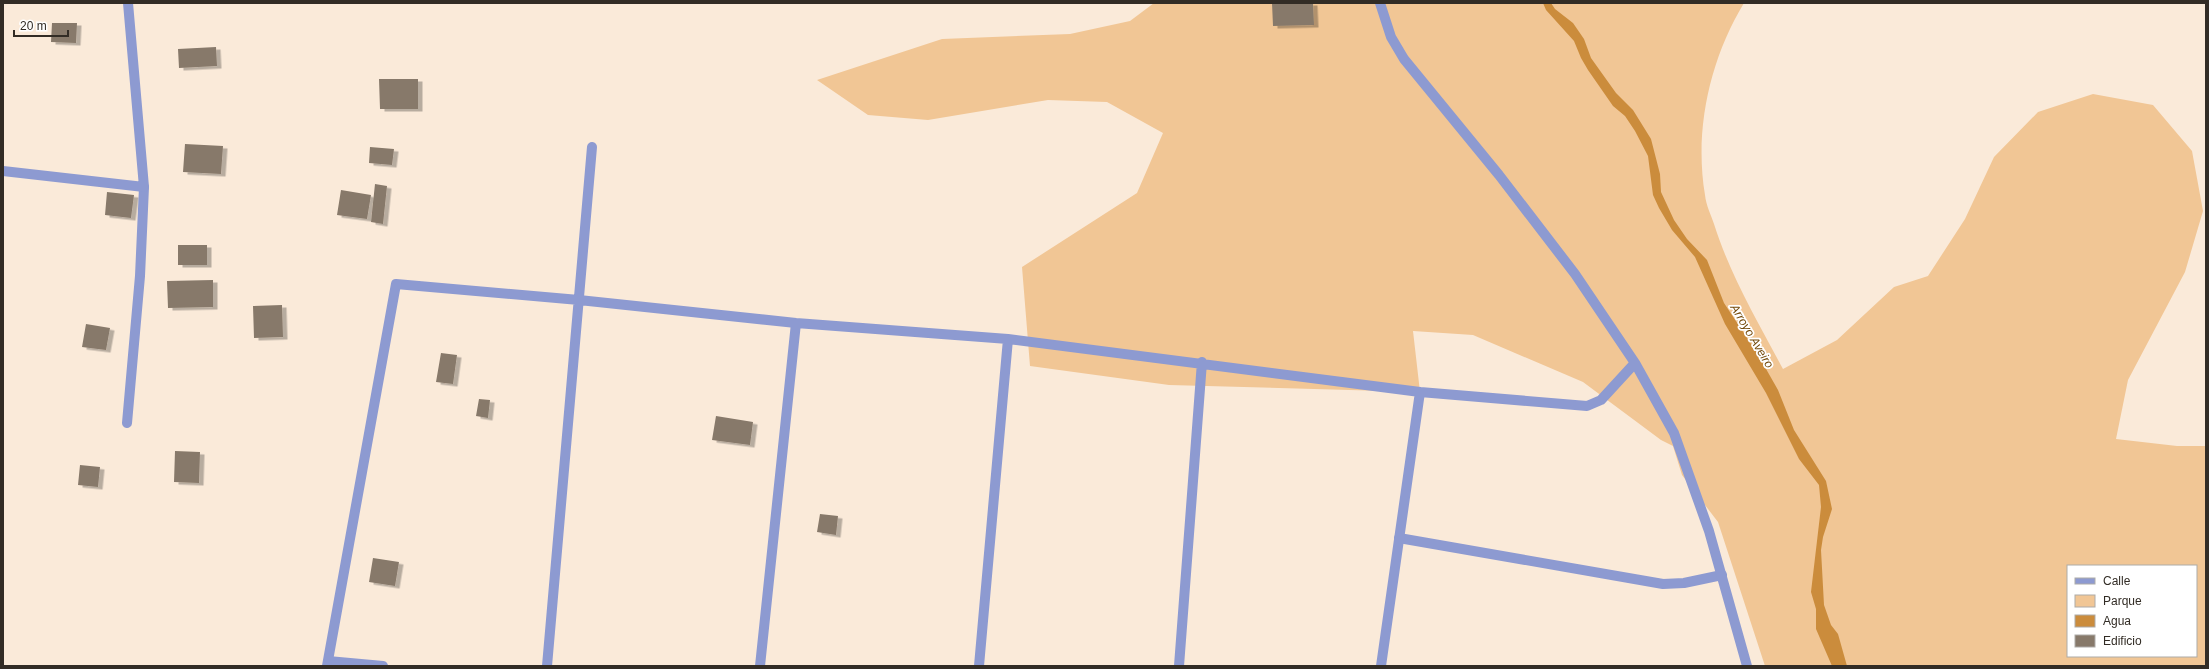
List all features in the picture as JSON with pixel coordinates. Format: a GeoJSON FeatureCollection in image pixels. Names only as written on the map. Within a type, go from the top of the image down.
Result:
{"type":"FeatureCollection","features":[{"type":"Feature","properties":{"kind":"street"},"geometry":{"type":"LineString","coordinates":[[128,3],[144,187],[140,276],[128,423]]}},
{"type":"Feature","properties":{"kind":"street"},"geometry":{"type":"LineString","coordinates":[[1380,3],[1391,37],[1404,59],[1499,175],[1575,274],[1635,363],[1674,433],[1709,531],[1747,666]]}},
{"type":"Feature","properties":{"kind":"street"},"geometry":{"type":"LineString","coordinates":[[547,666],[592,147]]}},
{"type":"Feature","properties":{"kind":"street"},"geometry":{"type":"LineString","coordinates":[[3,170],[144,187]]}},
{"type":"Feature","properties":{"kind":"street"},"geometry":{"type":"LineString","coordinates":[[383,666],[328,664],[396,284],[579,300],[796,323],[1008,339],[1202,362],[1420,392],[1587,406],[1601,400],[1635,363]]}},
{"type":"Feature","properties":{"kind":"street"},"geometry":{"type":"LineString","coordinates":[[760,666],[796,323]]}},
{"type":"Feature","properties":{"kind":"street"},"geometry":{"type":"LineString","coordinates":[[979,666],[1008,339]]}},
{"type":"Feature","properties":{"kind":"street"},"geometry":{"type":"LineString","coordinates":[[1179,666],[1202,362]]}},
{"type":"Feature","properties":{"kind":"street"},"geometry":{"type":"LineString","coordinates":[[1382,666],[1420,392]]}},
{"type":"Feature","properties":{"kind":"street"},"geometry":{"type":"LineString","coordinates":[[1399,538],[1663,584],[1684,583],[1722,576]]}},
{"type":"Feature","properties":{"kind":"green space"},"geometry":{"type":"Polygon","coordinates":[[[1154,3],[1744,3],[1722,47],[1714,71],[1704,120],[1702,170],[1706,202],[1728,262],[1745,298],[1783,369],[1837,340],[1894,287],[1928,276],[1965,219],[1994,157],[2038,112],[2093,94],[2153,105],[2192,151],[2203,211],[2185,272],[2128,380],[2116,439],[2177,446],[2206,446],[2206,666],[1765,666],[1718,522],[1682,475],[1673,446],[1661,440],[1583,382],[1473,335],[1413,331],[1420,392],[1169,385],[1030,366],[1022,267],[1137,193],[1163,133],[1107,102],[1048,100],[928,120],[868,115],[817,80],[942,39],[1070,34],[1130,21],[1154,3]]]}},
{"type":"Feature","properties":{"kind":"water"},"geometry":{"type":"Polygon","coordinates":[[[1543,3],[1551,3],[1555,9],[1573,23],[1584,39],[1591,58],[1616,93],[1633,110],[1651,139],[1660,174],[1661,192],[1674,220],[1687,239],[1707,260],[1724,303],[1757,353],[1778,390],[1794,430],[1826,481],[1832,509],[1823,537],[1821,550],[1824,605],[1831,625],[1838,634],[1847,666],[1832,666],[1816,629],[1816,609],[1811,592],[1821,507],[1819,485],[1799,459],[1766,393],[1725,324],[1695,257],[1672,230],[1659,208],[1653,195],[1648,156],[1635,131],[1625,116],[1613,106],[1588,70],[1574,41],[1546,10],[1543,3]]]}},
{"type":"Feature","properties":{"kind":"building"},"geometry":{"type":"Polygon","coordinates":[[[1272,3],[1313,3],[1314,25],[1273,26],[1272,3]]]}},
{"type":"Feature","properties":{"kind":"building"},"geometry":{"type":"Polygon","coordinates":[[[52,23],[77,23],[76,43],[51,42],[52,23]]]}},
{"type":"Feature","properties":{"kind":"building"},"geometry":{"type":"Polygon","coordinates":[[[216,47],[217,66],[179,68],[178,49],[216,47]]]}},
{"type":"Feature","properties":{"kind":"building"},"geometry":{"type":"Polygon","coordinates":[[[379,79],[418,79],[418,109],[380,109],[379,79]]]}},
{"type":"Feature","properties":{"kind":"building"},"geometry":{"type":"Polygon","coordinates":[[[185,144],[223,146],[221,174],[183,172],[185,144]]]}},
{"type":"Feature","properties":{"kind":"building"},"geometry":{"type":"Polygon","coordinates":[[[370,147],[394,149],[392,165],[369,163],[370,147]]]}},
{"type":"Feature","properties":{"kind":"building"},"geometry":{"type":"Polygon","coordinates":[[[375,184],[387,186],[383,224],[371,222],[375,184]]]}},
{"type":"Feature","properties":{"kind":"building"},"geometry":{"type":"Polygon","coordinates":[[[341,190],[371,195],[367,219],[337,215],[341,190]]]}},
{"type":"Feature","properties":{"kind":"building"},"geometry":{"type":"Polygon","coordinates":[[[107,192],[134,195],[131,218],[105,215],[107,192]]]}},
{"type":"Feature","properties":{"kind":"building"},"geometry":{"type":"Polygon","coordinates":[[[178,245],[207,245],[207,265],[178,265],[178,245]]]}},
{"type":"Feature","properties":{"kind":"building"},"geometry":{"type":"Polygon","coordinates":[[[213,280],[213,307],[168,308],[167,281],[213,280]]]}},
{"type":"Feature","properties":{"kind":"building"},"geometry":{"type":"Polygon","coordinates":[[[282,305],[283,337],[254,338],[253,306],[282,305]]]}},
{"type":"Feature","properties":{"kind":"building"},"geometry":{"type":"Polygon","coordinates":[[[86,324],[110,328],[106,350],[82,347],[86,324]]]}},
{"type":"Feature","properties":{"kind":"building"},"geometry":{"type":"Polygon","coordinates":[[[441,353],[457,355],[453,384],[436,382],[441,353]]]}},
{"type":"Feature","properties":{"kind":"building"},"geometry":{"type":"Polygon","coordinates":[[[479,399],[490,400],[488,418],[476,416],[479,399]]]}},
{"type":"Feature","properties":{"kind":"building"},"geometry":{"type":"Polygon","coordinates":[[[716,416],[753,422],[750,445],[712,440],[716,416]]]}},
{"type":"Feature","properties":{"kind":"building"},"geometry":{"type":"Polygon","coordinates":[[[175,451],[200,452],[199,483],[174,482],[175,451]]]}},
{"type":"Feature","properties":{"kind":"building"},"geometry":{"type":"Polygon","coordinates":[[[80,465],[100,467],[98,487],[78,485],[80,465]]]}},
{"type":"Feature","properties":{"kind":"building"},"geometry":{"type":"Polygon","coordinates":[[[820,514],[838,516],[836,535],[817,532],[820,514]]]}},
{"type":"Feature","properties":{"kind":"building"},"geometry":{"type":"Polygon","coordinates":[[[373,558],[399,562],[395,586],[369,582],[373,558]]]}},
{"type":"Feature","properties":{"kind":"water label","name":"Arroyo Aveiro"},"geometry":{"type":"Point","coordinates":[1752,336]}}]}
